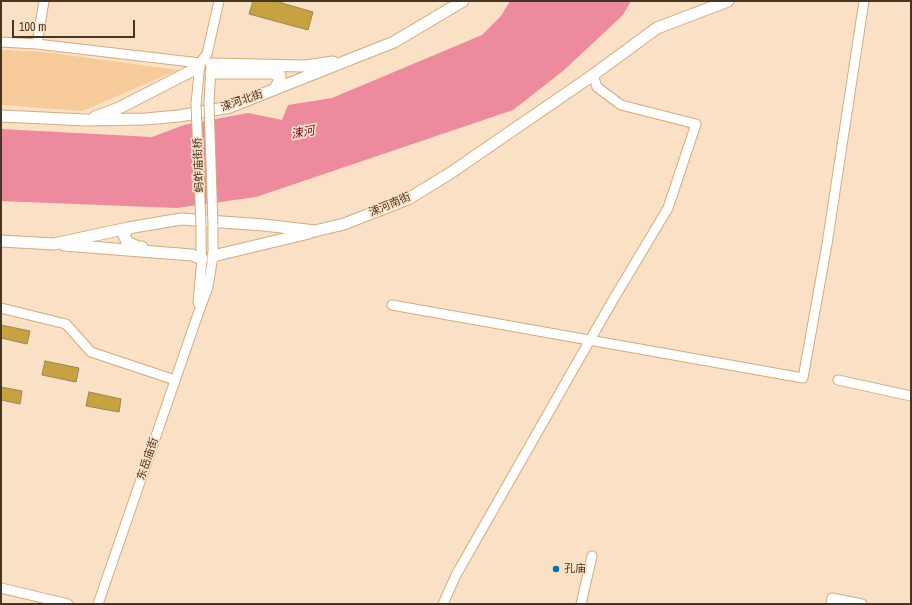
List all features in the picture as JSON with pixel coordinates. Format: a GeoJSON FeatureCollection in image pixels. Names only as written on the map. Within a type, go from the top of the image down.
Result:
{"type":"FeatureCollection","features":[{"type":"Feature","properties":{"kind":"main road","name":"涑河北街"},"geometry":{"type":"LineString","coordinates":[[1,116],[86,120],[145,119],[179,116],[230,107],[394,42],[463,1]]}},
{"type":"Feature","properties":{"kind":"main road","name":"涑河南街"},"geometry":{"type":"LineString","coordinates":[[1,241],[54,244],[128,228],[181,219],[264,225],[315,231],[344,224],[408,199],[449,174],[593,75],[657,28],[728,1]]}},
{"type":"Feature","properties":{"kind":"main road"},"geometry":{"type":"LineString","coordinates":[[86,120],[119,108],[204,66],[305,66],[349,60]]}},
{"type":"Feature","properties":{"kind":"main road"},"geometry":{"type":"LineString","coordinates":[[145,119],[135,115],[132,108],[137,103],[204,66],[272,72],[280,76],[280,80],[275,89]]}},
{"type":"Feature","properties":{"kind":"main road"},"geometry":{"type":"LineString","coordinates":[[54,244],[192,255],[344,224]]}},
{"type":"Feature","properties":{"kind":"main road"},"geometry":{"type":"LineString","coordinates":[[128,228],[124,235],[127,242],[138,247],[207,253],[220,248],[267,239],[269,233],[264,225]]}},
{"type":"Feature","properties":{"kind":"street"},"geometry":{"type":"LineString","coordinates":[[37,44],[44,1]]}},
{"type":"Feature","properties":{"kind":"street"},"geometry":{"type":"LineString","coordinates":[[1,42],[37,44],[204,66],[219,1]]}},
{"type":"Feature","properties":{"kind":"street"},"geometry":{"type":"LineString","coordinates":[[392,305],[803,378],[827,244],[864,1]]}},
{"type":"Feature","properties":{"kind":"street","name":"东岳庙街"},"geometry":{"type":"LineString","coordinates":[[204,66],[209,103],[213,226],[207,253]]}},
{"type":"Feature","properties":{"kind":"street","name":"蚂蚱庙街桥"},"geometry":{"type":"LineString","coordinates":[[201,226],[196,104],[204,66]]}},
{"type":"Feature","properties":{"kind":"street"},"geometry":{"type":"LineString","coordinates":[[443,604],[456,575],[613,300],[668,208],[696,124],[621,105],[597,87],[593,75]]}},
{"type":"Feature","properties":{"kind":"street","name":"东岳庙街"},"geometry":{"type":"LineString","coordinates":[[98,604],[208,287],[207,253],[201,226]]}},
{"type":"Feature","properties":{"kind":"street"},"geometry":{"type":"LineString","coordinates":[[1,308],[66,324],[91,352],[175,380]]}},
{"type":"Feature","properties":{"kind":"street"},"geometry":{"type":"LineString","coordinates":[[838,380],[911,396]]}},
{"type":"Feature","properties":{"kind":"street"},"geometry":{"type":"LineString","coordinates":[[581,604],[592,556]]}},
{"type":"Feature","properties":{"kind":"street"},"geometry":{"type":"LineString","coordinates":[[1,588],[68,604]]}},
{"type":"Feature","properties":{"kind":"street"},"geometry":{"type":"LineString","coordinates":[[830,604],[832,598],[862,604]]}},
{"type":"Feature","properties":{"kind":"shaded area"},"geometry":{"type":"Polygon","coordinates":[[[1,50],[44,52],[178,70],[82,111],[1,105],[1,50]]]}},
{"type":"Feature","properties":{"kind":"water","name":"涑河"},"geometry":{"type":"Polygon","coordinates":[[[510,1],[631,1],[623,15],[563,71],[513,110],[256,197],[176,208],[1,201],[1,129],[152,137],[184,125],[248,113],[282,120],[288,105],[332,98],[482,35],[501,16],[510,1]]]}},
{"type":"Feature","properties":{"kind":"building"},"geometry":{"type":"Polygon","coordinates":[[[253,1],[275,1],[313,12],[308,30],[249,14],[253,1]]]}},
{"type":"Feature","properties":{"kind":"building"},"geometry":{"type":"Polygon","coordinates":[[[1,325],[30,331],[27,344],[1,338],[1,325]]]}},
{"type":"Feature","properties":{"kind":"building"},"geometry":{"type":"Polygon","coordinates":[[[45,361],[79,368],[76,382],[42,375],[45,361]]]}},
{"type":"Feature","properties":{"kind":"building"},"geometry":{"type":"Polygon","coordinates":[[[1,387],[22,391],[20,404],[1,400],[1,387]]]}},
{"type":"Feature","properties":{"kind":"building"},"geometry":{"type":"Polygon","coordinates":[[[89,392],[121,399],[119,412],[86,406],[89,392]]]}},
{"type":"Feature","properties":{"kind":"place","name":"孔庙"},"geometry":{"type":"Point","coordinates":[556,569]}}]}
